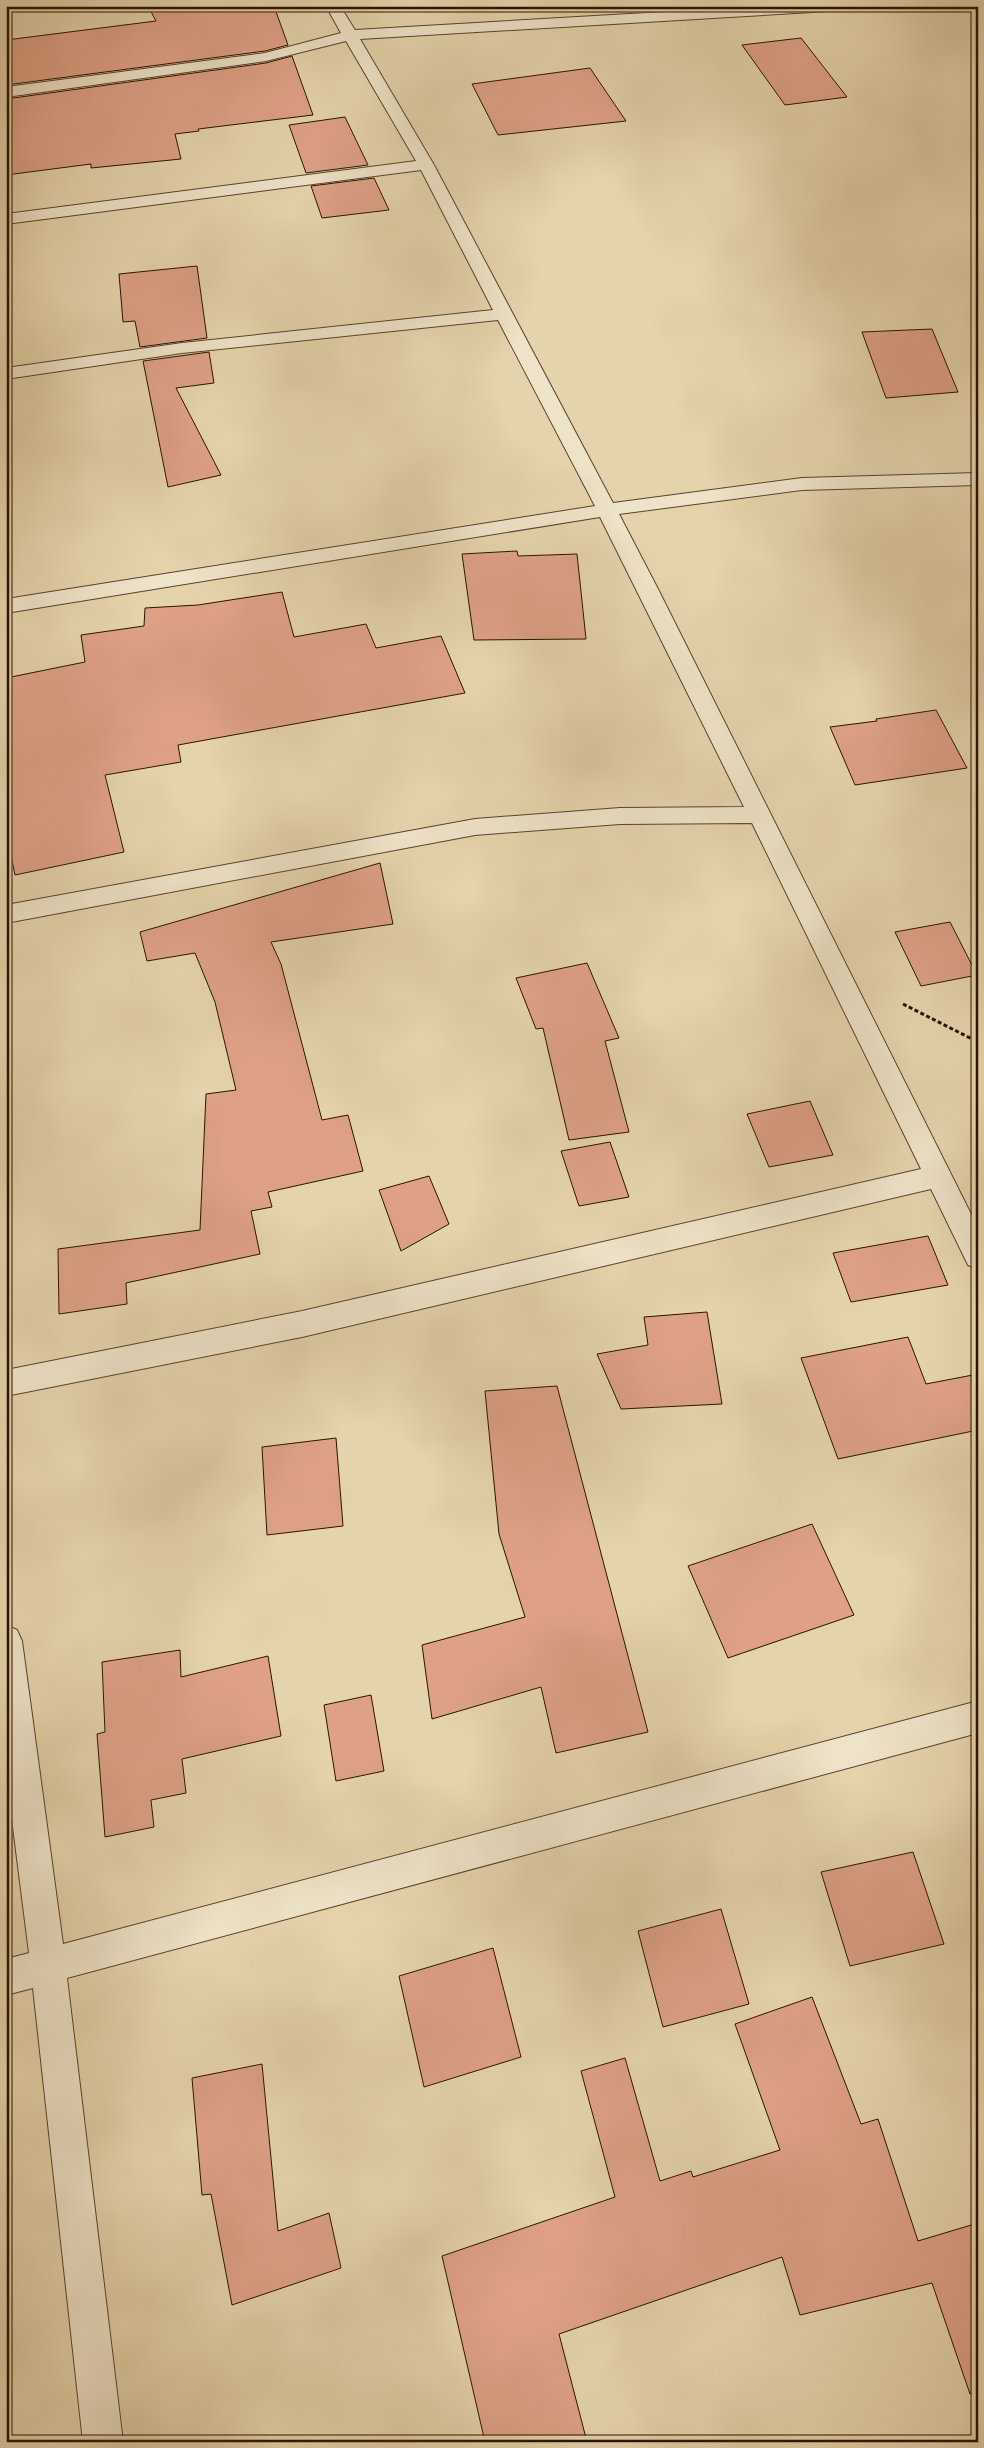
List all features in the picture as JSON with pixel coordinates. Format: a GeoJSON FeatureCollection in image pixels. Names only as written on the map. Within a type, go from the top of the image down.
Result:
{"type":"FeatureCollection","features":[{"type":"Feature","properties":{"kind":"street"},"geometry":{"type":"LineString","coordinates":[[333,6],[426,164],[606,510],[978,1257]]}},
{"type":"Feature","properties":{"kind":"street"},"geometry":{"type":"LineString","coordinates":[[6,92],[266,57],[350,35],[846,6]]}},
{"type":"Feature","properties":{"kind":"street"},"geometry":{"type":"LineString","coordinates":[[6,219],[426,164]]}},
{"type":"Feature","properties":{"kind":"street"},"geometry":{"type":"LineString","coordinates":[[6,374],[182,348],[504,314]]}},
{"type":"Feature","properties":{"kind":"street"},"geometry":{"type":"LineString","coordinates":[[6,606],[606,510],[802,484],[978,479]]}},
{"type":"Feature","properties":{"kind":"street"},"geometry":{"type":"LineString","coordinates":[[6,914],[475,827],[620,816],[758,815]]}},
{"type":"Feature","properties":{"kind":"street"},"geometry":{"type":"LineString","coordinates":[[6,1383],[302,1324],[938,1176]]}},
{"type":"Feature","properties":{"kind":"street"},"geometry":{"type":"LineString","coordinates":[[6,1641],[48,1966],[103,2442]]}},
{"type":"Feature","properties":{"kind":"street"},"geometry":{"type":"LineString","coordinates":[[6,1977],[978,1717]]}},
{"type":"Feature","properties":{"kind":"path"},"geometry":{"type":"LineString","coordinates":[[902,1004],[978,1042]]}},
{"type":"Feature","properties":{"kind":"building"},"geometry":{"type":"Polygon","coordinates":[[[148,6],[274,6],[288,45],[265,51],[6,85],[6,40],[156,21],[148,6]]]}},
{"type":"Feature","properties":{"kind":"building"},"geometry":{"type":"Polygon","coordinates":[[[801,38],[847,97],[785,105],[742,45],[801,38]]]}},
{"type":"Feature","properties":{"kind":"building"},"geometry":{"type":"Polygon","coordinates":[[[292,56],[313,115],[198,129],[199,131],[175,134],[181,159],[91,168],[91,164],[6,175],[6,99],[266,63],[292,56]]]}},
{"type":"Feature","properties":{"kind":"building"},"geometry":{"type":"Polygon","coordinates":[[[590,68],[626,121],[498,135],[472,84],[590,68]]]}},
{"type":"Feature","properties":{"kind":"building"},"geometry":{"type":"Polygon","coordinates":[[[345,117],[368,165],[306,173],[289,125],[345,117]]]}},
{"type":"Feature","properties":{"kind":"building"},"geometry":{"type":"Polygon","coordinates":[[[374,178],[389,210],[322,218],[311,186],[374,178]]]}},
{"type":"Feature","properties":{"kind":"building"},"geometry":{"type":"Polygon","coordinates":[[[197,266],[207,338],[140,347],[135,321],[123,322],[119,274],[197,266]]]}},
{"type":"Feature","properties":{"kind":"building"},"geometry":{"type":"Polygon","coordinates":[[[932,329],[958,392],[886,398],[862,332],[932,329]]]}},
{"type":"Feature","properties":{"kind":"building"},"geometry":{"type":"Polygon","coordinates":[[[209,352],[214,383],[176,388],[221,475],[168,487],[143,361],[209,352]]]}},
{"type":"Feature","properties":{"kind":"building"},"geometry":{"type":"Polygon","coordinates":[[[517,551],[518,556],[577,554],[586,639],[474,640],[462,554],[517,551]]]}},
{"type":"Feature","properties":{"kind":"building"},"geometry":{"type":"Polygon","coordinates":[[[282,592],[294,637],[366,624],[376,648],[441,636],[465,693],[178,745],[181,762],[105,775],[124,852],[15,875],[6,832],[6,678],[85,662],[81,635],[144,626],[145,608],[198,605],[282,592]]]}},
{"type":"Feature","properties":{"kind":"building"},"geometry":{"type":"Polygon","coordinates":[[[936,710],[967,768],[855,785],[830,727],[877,721],[876,719],[936,710]]]}},
{"type":"Feature","properties":{"kind":"building"},"geometry":{"type":"Polygon","coordinates":[[[380,863],[393,924],[271,942],[281,964],[322,1120],[348,1115],[363,1171],[268,1192],[272,1207],[251,1211],[260,1254],[126,1283],[127,1304],[59,1314],[58,1249],[200,1230],[206,1094],[236,1090],[215,1002],[195,953],[147,961],[140,932],[380,863]]]}},
{"type":"Feature","properties":{"kind":"building"},"geometry":{"type":"Polygon","coordinates":[[[950,922],[977,975],[921,986],[895,932],[950,922]]]}},
{"type":"Feature","properties":{"kind":"building"},"geometry":{"type":"Polygon","coordinates":[[[587,963],[619,1038],[605,1041],[629,1132],[569,1140],[543,1028],[536,1029],[516,978],[587,963]]]}},
{"type":"Feature","properties":{"kind":"building"},"geometry":{"type":"Polygon","coordinates":[[[810,1101],[833,1155],[769,1167],[747,1114],[810,1101]]]}},
{"type":"Feature","properties":{"kind":"building"},"geometry":{"type":"Polygon","coordinates":[[[610,1142],[629,1197],[579,1206],[561,1151],[610,1142]]]}},
{"type":"Feature","properties":{"kind":"building"},"geometry":{"type":"Polygon","coordinates":[[[429,1176],[449,1224],[401,1251],[379,1190],[429,1176]]]}},
{"type":"Feature","properties":{"kind":"building"},"geometry":{"type":"Polygon","coordinates":[[[928,1236],[948,1285],[851,1302],[833,1253],[928,1236]]]}},
{"type":"Feature","properties":{"kind":"building"},"geometry":{"type":"Polygon","coordinates":[[[707,1312],[722,1404],[621,1409],[597,1354],[648,1345],[644,1317],[707,1312]]]}},
{"type":"Feature","properties":{"kind":"building"},"geometry":{"type":"Polygon","coordinates":[[[908,1337],[926,1384],[978,1374],[978,1430],[838,1459],[801,1358],[908,1337]]]}},
{"type":"Feature","properties":{"kind":"building"},"geometry":{"type":"Polygon","coordinates":[[[557,1386],[648,1732],[556,1753],[541,1687],[432,1719],[422,1645],[525,1617],[499,1534],[485,1391],[557,1386]]]}},
{"type":"Feature","properties":{"kind":"building"},"geometry":{"type":"Polygon","coordinates":[[[336,1438],[343,1526],[267,1535],[262,1447],[336,1438]]]}},
{"type":"Feature","properties":{"kind":"building"},"geometry":{"type":"Polygon","coordinates":[[[812,1524],[854,1615],[728,1658],[688,1566],[812,1524]]]}},
{"type":"Feature","properties":{"kind":"building"},"geometry":{"type":"Polygon","coordinates":[[[180,1650],[181,1677],[268,1656],[281,1736],[182,1759],[186,1793],[151,1800],[154,1827],[105,1837],[97,1734],[105,1732],[102,1662],[180,1650]]]}},
{"type":"Feature","properties":{"kind":"building"},"geometry":{"type":"Polygon","coordinates":[[[371,1695],[384,1771],[336,1781],[324,1705],[371,1695]]]}},
{"type":"Feature","properties":{"kind":"building"},"geometry":{"type":"Polygon","coordinates":[[[913,1852],[944,1944],[850,1966],[821,1872],[913,1852]]]}},
{"type":"Feature","properties":{"kind":"building"},"geometry":{"type":"Polygon","coordinates":[[[721,1909],[749,2004],[663,2027],[638,1931],[721,1909]]]}},
{"type":"Feature","properties":{"kind":"building"},"geometry":{"type":"Polygon","coordinates":[[[493,1948],[521,2057],[424,2087],[399,1976],[493,1948]]]}},
{"type":"Feature","properties":{"kind":"building"},"geometry":{"type":"Polygon","coordinates":[[[812,1997],[861,2124],[878,2119],[918,2241],[978,2223],[978,2393],[970,2394],[932,2283],[800,2315],[782,2257],[559,2334],[587,2442],[485,2442],[442,2256],[615,2197],[581,2071],[625,2058],[660,2181],[691,2171],[693,2177],[780,2150],[735,2024],[812,1997]]]}},
{"type":"Feature","properties":{"kind":"building"},"geometry":{"type":"Polygon","coordinates":[[[262,2064],[278,2231],[329,2213],[341,2268],[232,2305],[211,2194],[202,2195],[192,2078],[262,2064]]]}}]}
